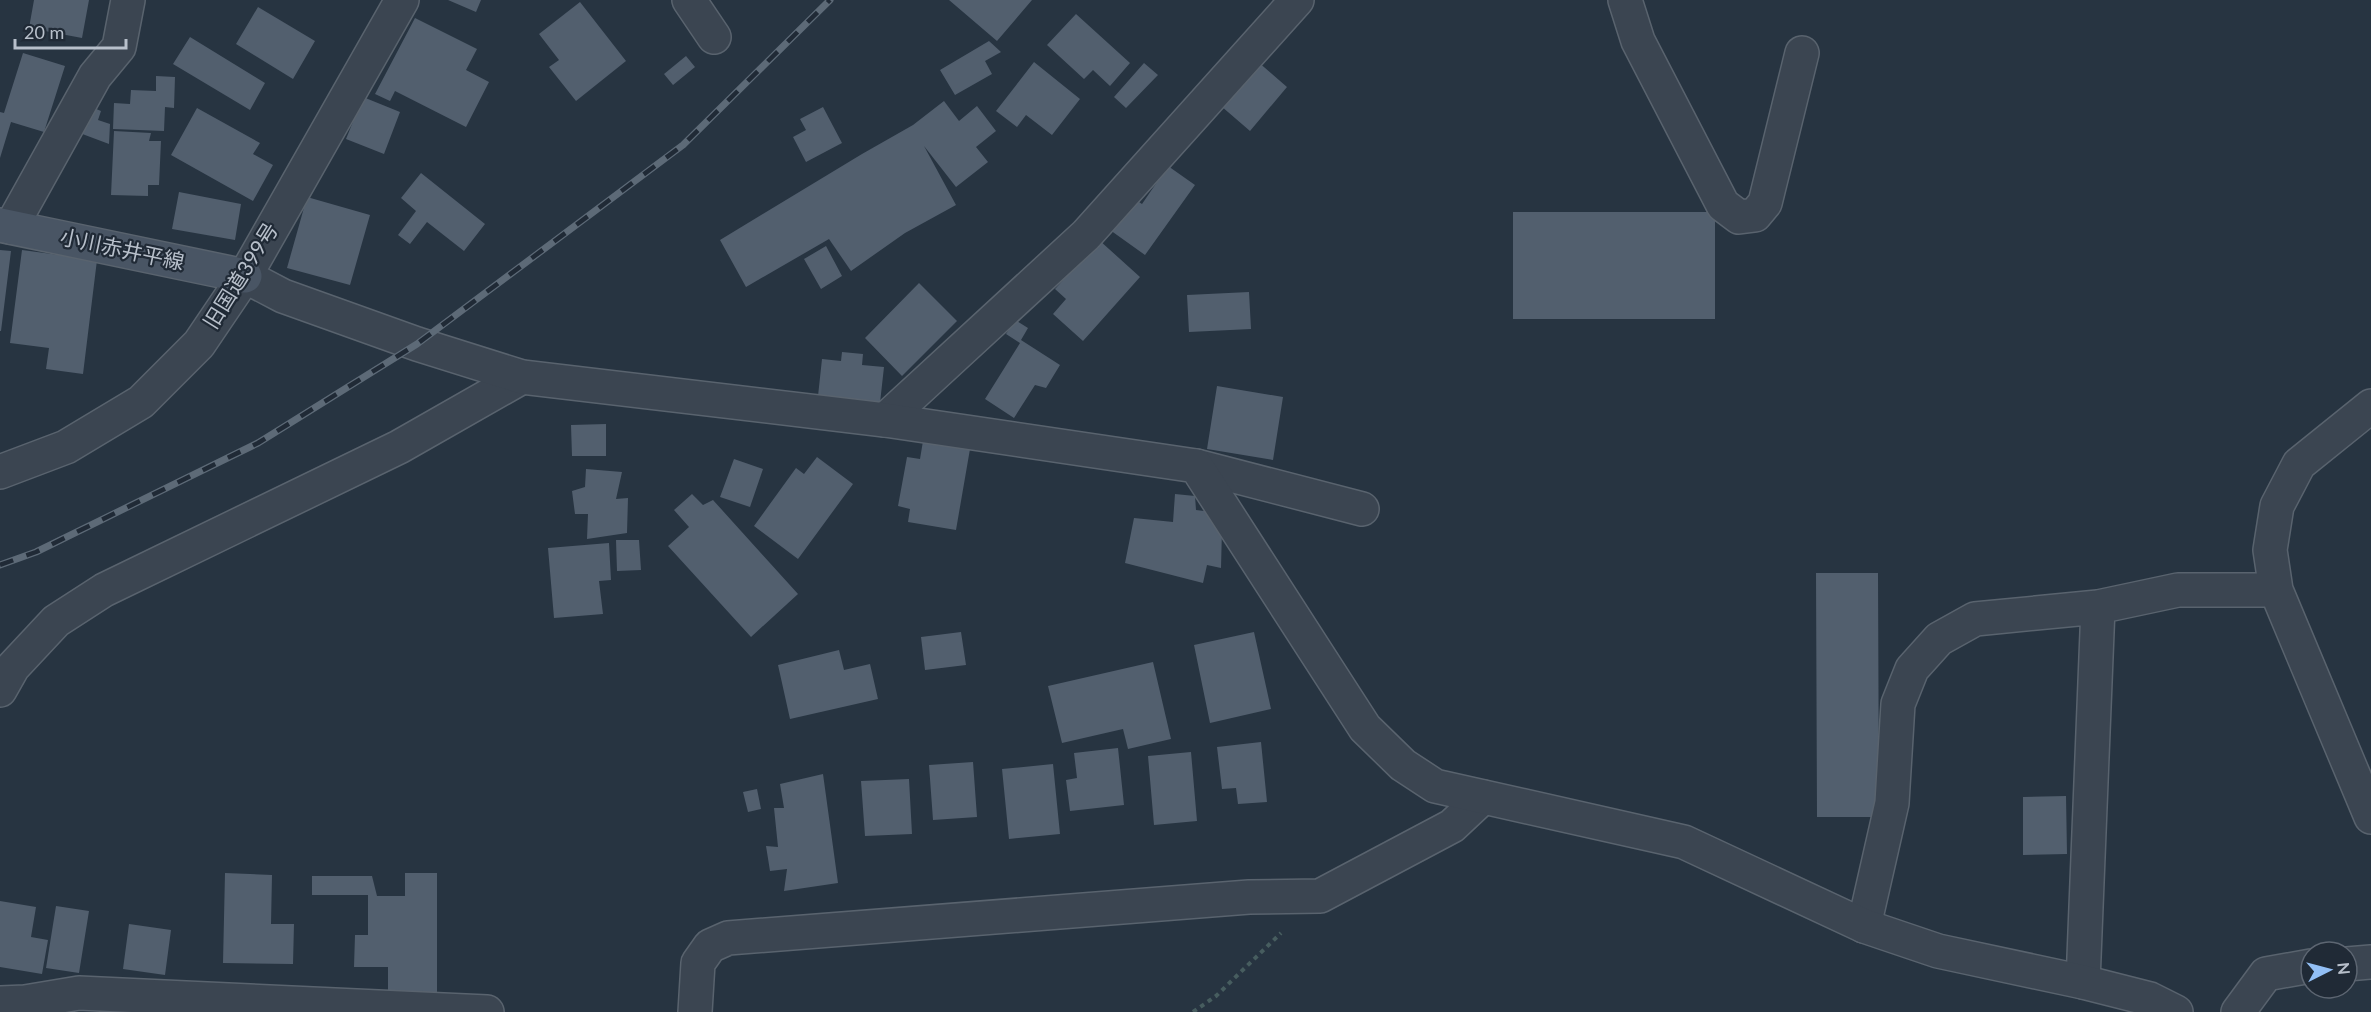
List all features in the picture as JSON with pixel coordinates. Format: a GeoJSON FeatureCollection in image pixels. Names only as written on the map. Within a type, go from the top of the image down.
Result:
{"type":"FeatureCollection","features":[{"type":"Feature","properties":{"kind":"main road","name":"小川赤井平線"},"geometry":{"type":"LineString","coordinates":[[5,226],[244,276]]}},
{"type":"Feature","properties":{"kind":"street"},"geometry":{"type":"LineString","coordinates":[[5,226],[95,76],[119,47],[128,0]]}},
{"type":"Feature","properties":{"kind":"street","name":"旧国道399号"},"geometry":{"type":"LineString","coordinates":[[0,471],[66,447],[141,402],[199,344],[244,276],[402,0]]}},
{"type":"Feature","properties":{"kind":"street"},"geometry":{"type":"LineString","coordinates":[[689,0],[714,37]]}},
{"type":"Feature","properties":{"kind":"street"},"geometry":{"type":"LineString","coordinates":[[885,420],[1086,235],[1298,0]]}},
{"type":"Feature","properties":{"kind":"street"},"geometry":{"type":"LineString","coordinates":[[1625,0],[1638,41],[1723,205],[1739,217],[1755,215],[1765,203],[1802,53]]}},
{"type":"Feature","properties":{"kind":"street"},"geometry":{"type":"LineString","coordinates":[[244,276],[283,296],[316,308],[417,344],[522,376],[885,420],[1196,466],[1362,509]]}},
{"type":"Feature","properties":{"kind":"street"},"geometry":{"type":"LineString","coordinates":[[0,690],[13,667],[56,621],[104,590],[399,447],[522,376]]}},
{"type":"Feature","properties":{"kind":"street"},"geometry":{"type":"LineString","coordinates":[[2371,406],[2299,464],[2277,506],[2270,550],[2276,590],[2371,817]]}},
{"type":"Feature","properties":{"kind":"street"},"geometry":{"type":"LineString","coordinates":[[1196,466],[1365,728],[1403,765],[1435,786],[1684,842],[1863,926],[1938,951],[2150,999],[2176,1012]]}},
{"type":"Feature","properties":{"kind":"street"},"geometry":{"type":"LineString","coordinates":[[1863,926],[1892,803],[1898,704],[1912,669],[1939,639],[1975,619],[2098,607],[2178,590],[2276,590]]}},
{"type":"Feature","properties":{"kind":"street"},"geometry":{"type":"LineString","coordinates":[[2083,982],[2098,607]]}},
{"type":"Feature","properties":{"kind":"street"},"geometry":{"type":"LineString","coordinates":[[695,1012],[698,963],[710,946],[728,938],[1249,897],[1320,896],[1452,826],[1483,797]]}},
{"type":"Feature","properties":{"kind":"street"},"geometry":{"type":"LineString","coordinates":[[2238,1012],[2266,974],[2299,968]]}},
{"type":"Feature","properties":{"kind":"street"},"geometry":{"type":"LineString","coordinates":[[0,1003],[487,1012]]}},
{"type":"Feature","properties":{"kind":"path"},"geometry":{"type":"LineString","coordinates":[[1192,1012],[1216,996],[1320,896]]}},
{"type":"Feature","properties":{"kind":"building"},"geometry":{"type":"Polygon","coordinates":[[[34,0],[89,0],[82,38],[29,28],[34,0]]]}},
{"type":"Feature","properties":{"kind":"building"},"geometry":{"type":"Polygon","coordinates":[[[448,0],[481,0],[476,12],[448,0]]]}},
{"type":"Feature","properties":{"kind":"building"},"geometry":{"type":"Polygon","coordinates":[[[949,0],[1032,0],[997,41],[949,0]]]}},
{"type":"Feature","properties":{"kind":"building"},"geometry":{"type":"Polygon","coordinates":[[[580,2],[626,61],[576,101],[549,67],[559,60],[539,34],[580,2]]]}},
{"type":"Feature","properties":{"kind":"building"},"geometry":{"type":"Polygon","coordinates":[[[258,7],[315,41],[293,79],[236,44],[258,7]]]}},
{"type":"Feature","properties":{"kind":"building"},"geometry":{"type":"Polygon","coordinates":[[[1076,14],[1130,63],[1110,86],[1093,70],[1084,79],[1047,45],[1076,14]]]}},
{"type":"Feature","properties":{"kind":"building"},"geometry":{"type":"Polygon","coordinates":[[[415,18],[477,49],[466,70],[489,82],[466,127],[395,91],[390,101],[375,94],[415,18]]]}},
{"type":"Feature","properties":{"kind":"building"},"geometry":{"type":"Polygon","coordinates":[[[190,37],[265,83],[250,110],[173,64],[190,37]]]}},
{"type":"Feature","properties":{"kind":"building"},"geometry":{"type":"Polygon","coordinates":[[[989,41],[1001,52],[985,61],[992,74],[955,95],[940,70],[989,41]]]}},
{"type":"Feature","properties":{"kind":"building"},"geometry":{"type":"Polygon","coordinates":[[[23,53],[65,66],[44,132],[11,122],[0,158],[0,112],[4,113],[23,53]]]}},
{"type":"Feature","properties":{"kind":"building"},"geometry":{"type":"Polygon","coordinates":[[[686,56],[695,67],[673,85],[664,74],[686,56]]]}},
{"type":"Feature","properties":{"kind":"building"},"geometry":{"type":"Polygon","coordinates":[[[1257,61],[1287,87],[1250,131],[1221,106],[1257,61]]]}},
{"type":"Feature","properties":{"kind":"building"},"geometry":{"type":"Polygon","coordinates":[[[1034,62],[1080,99],[1052,135],[1026,115],[1017,127],[996,111],[1034,62]]]}},
{"type":"Feature","properties":{"kind":"building"},"geometry":{"type":"Polygon","coordinates":[[[1144,63],[1158,75],[1126,108],[1114,97],[1144,63]]]}},
{"type":"Feature","properties":{"kind":"building"},"geometry":{"type":"Polygon","coordinates":[[[156,76],[175,77],[174,108],[165,107],[164,131],[113,129],[114,103],[130,104],[131,90],[156,91],[156,76]]]}},
{"type":"Feature","properties":{"kind":"building"},"geometry":{"type":"Polygon","coordinates":[[[363,97],[400,112],[384,154],[346,139],[363,97]]]}},
{"type":"Feature","properties":{"kind":"building"},"geometry":{"type":"Polygon","coordinates":[[[944,101],[959,121],[977,106],[996,131],[976,147],[988,162],[956,187],[924,146],[956,205],[905,233],[851,271],[829,239],[746,287],[720,240],[913,125],[944,101]]]}},
{"type":"Feature","properties":{"kind":"building"},"geometry":{"type":"Polygon","coordinates":[[[87,105],[101,111],[98,120],[110,124],[109,144],[77,132],[87,105]]]}},
{"type":"Feature","properties":{"kind":"building"},"geometry":{"type":"Polygon","coordinates":[[[823,107],[842,143],[806,162],[793,137],[806,130],[800,119],[823,107]]]}},
{"type":"Feature","properties":{"kind":"building"},"geometry":{"type":"Polygon","coordinates":[[[197,108],[260,143],[253,154],[273,165],[253,201],[171,155],[197,108]]]}},
{"type":"Feature","properties":{"kind":"building"},"geometry":{"type":"Polygon","coordinates":[[[114,131],[151,133],[149,141],[161,141],[159,185],[148,185],[148,196],[111,195],[114,131]]]}},
{"type":"Feature","properties":{"kind":"building"},"geometry":{"type":"Polygon","coordinates":[[[1168,166],[1195,185],[1145,255],[1110,230],[1133,198],[1142,204],[1168,166]]]}},
{"type":"Feature","properties":{"kind":"building"},"geometry":{"type":"Polygon","coordinates":[[[421,173],[485,224],[464,251],[427,222],[410,244],[398,235],[416,211],[401,198],[421,173]]]}},
{"type":"Feature","properties":{"kind":"building"},"geometry":{"type":"Polygon","coordinates":[[[179,192],[241,204],[235,240],[172,229],[179,192]]]}},
{"type":"Feature","properties":{"kind":"building"},"geometry":{"type":"Polygon","coordinates":[[[307,197],[370,215],[350,285],[287,268],[307,197]]]}},
{"type":"Feature","properties":{"kind":"building"},"geometry":{"type":"Polygon","coordinates":[[[1513,212],[1715,212],[1715,319],[1513,319],[1513,212]]]}},
{"type":"Feature","properties":{"kind":"building"},"geometry":{"type":"Polygon","coordinates":[[[1099,240],[1140,277],[1083,341],[1053,314],[1066,299],[1055,289],[1099,240]]]}},
{"type":"Feature","properties":{"kind":"building"},"geometry":{"type":"Polygon","coordinates":[[[826,246],[842,276],[821,289],[804,259],[826,246]]]}},
{"type":"Feature","properties":{"kind":"building"},"geometry":{"type":"Polygon","coordinates":[[[0,250],[11,251],[1,331],[0,331],[0,250]]]}},
{"type":"Feature","properties":{"kind":"building"},"geometry":{"type":"Polygon","coordinates":[[[22,250],[97,260],[83,374],[46,369],[49,348],[10,343],[22,250]]]}},
{"type":"Feature","properties":{"kind":"building"},"geometry":{"type":"Polygon","coordinates":[[[919,283],[957,321],[902,376],[865,338],[919,283]]]}},
{"type":"Feature","properties":{"kind":"building"},"geometry":{"type":"Polygon","coordinates":[[[1249,292],[1251,329],[1189,332],[1187,295],[1249,292]]]}},
{"type":"Feature","properties":{"kind":"building"},"geometry":{"type":"Polygon","coordinates":[[[1015,320],[1028,328],[1021,340],[1060,365],[1046,388],[1035,385],[1014,418],[985,399],[1020,343],[1006,334],[1015,320]]]}},
{"type":"Feature","properties":{"kind":"building"},"geometry":{"type":"Polygon","coordinates":[[[842,352],[863,354],[862,365],[884,367],[880,403],[818,396],[822,359],[841,361],[842,352]]]}},
{"type":"Feature","properties":{"kind":"building"},"geometry":{"type":"Polygon","coordinates":[[[1217,386],[1283,397],[1273,460],[1207,449],[1217,386]]]}},
{"type":"Feature","properties":{"kind":"building"},"geometry":{"type":"Polygon","coordinates":[[[606,424],[606,456],[572,456],[571,425],[606,424]]]}},
{"type":"Feature","properties":{"kind":"building"},"geometry":{"type":"Polygon","coordinates":[[[923,441],[970,449],[956,530],[908,522],[910,509],[898,506],[907,457],[920,459],[923,441]]]}},
{"type":"Feature","properties":{"kind":"building"},"geometry":{"type":"Polygon","coordinates":[[[817,457],[853,484],[798,559],[754,526],[796,468],[804,474],[817,457]]]}},
{"type":"Feature","properties":{"kind":"building"},"geometry":{"type":"Polygon","coordinates":[[[734,459],[763,469],[750,507],[720,497],[734,459]]]}},
{"type":"Feature","properties":{"kind":"building"},"geometry":{"type":"Polygon","coordinates":[[[586,469],[622,472],[616,499],[628,498],[627,533],[587,539],[588,514],[575,514],[572,491],[585,487],[586,469]]]}},
{"type":"Feature","properties":{"kind":"building"},"geometry":{"type":"Polygon","coordinates":[[[692,494],[703,505],[713,500],[798,594],[751,637],[668,546],[689,527],[674,510],[692,494]]]}},
{"type":"Feature","properties":{"kind":"building"},"geometry":{"type":"Polygon","coordinates":[[[1175,494],[1195,496],[1196,510],[1212,512],[1222,529],[1221,568],[1207,565],[1203,583],[1125,563],[1134,518],[1173,522],[1175,494]]]}},
{"type":"Feature","properties":{"kind":"building"},"geometry":{"type":"Polygon","coordinates":[[[616,540],[639,540],[641,570],[617,571],[616,540]]]}},
{"type":"Feature","properties":{"kind":"building"},"geometry":{"type":"Polygon","coordinates":[[[609,543],[611,580],[599,581],[603,614],[554,618],[548,548],[609,543]]]}},
{"type":"Feature","properties":{"kind":"building"},"geometry":{"type":"Polygon","coordinates":[[[1816,573],[1878,573],[1879,817],[1817,817],[1816,573]]]}},
{"type":"Feature","properties":{"kind":"building"},"geometry":{"type":"Polygon","coordinates":[[[961,632],[966,665],[925,670],[921,637],[961,632]]]}},
{"type":"Feature","properties":{"kind":"building"},"geometry":{"type":"Polygon","coordinates":[[[1254,632],[1271,709],[1210,723],[1194,645],[1254,632]]]}},
{"type":"Feature","properties":{"kind":"building"},"geometry":{"type":"Polygon","coordinates":[[[839,650],[844,670],[870,664],[878,699],[790,719],[778,665],[839,650]]]}},
{"type":"Feature","properties":{"kind":"building"},"geometry":{"type":"Polygon","coordinates":[[[1153,662],[1171,739],[1128,749],[1123,729],[1062,743],[1048,686],[1153,662]]]}},
{"type":"Feature","properties":{"kind":"building"},"geometry":{"type":"Polygon","coordinates":[[[1261,742],[1267,802],[1238,804],[1236,788],[1222,789],[1217,747],[1261,742]]]}},
{"type":"Feature","properties":{"kind":"building"},"geometry":{"type":"Polygon","coordinates":[[[1118,748],[1124,805],[1070,811],[1066,780],[1077,778],[1074,753],[1118,748]]]}},
{"type":"Feature","properties":{"kind":"building"},"geometry":{"type":"Polygon","coordinates":[[[1191,752],[1197,821],[1154,825],[1148,756],[1191,752]]]}},
{"type":"Feature","properties":{"kind":"building"},"geometry":{"type":"Polygon","coordinates":[[[973,762],[977,817],[933,820],[929,765],[973,762]]]}},
{"type":"Feature","properties":{"kind":"building"},"geometry":{"type":"Polygon","coordinates":[[[1053,764],[1060,834],[1009,839],[1002,769],[1053,764]]]}},
{"type":"Feature","properties":{"kind":"building"},"geometry":{"type":"Polygon","coordinates":[[[823,774],[838,883],[784,891],[787,869],[770,871],[766,846],[778,847],[774,808],[784,808],[780,784],[823,774]]]}},
{"type":"Feature","properties":{"kind":"building"},"geometry":{"type":"Polygon","coordinates":[[[909,779],[912,834],[865,836],[861,781],[909,779]]]}},
{"type":"Feature","properties":{"kind":"building"},"geometry":{"type":"Polygon","coordinates":[[[757,789],[761,809],[748,812],[743,792],[757,789]]]}},
{"type":"Feature","properties":{"kind":"building"},"geometry":{"type":"Polygon","coordinates":[[[2066,796],[2067,854],[2023,855],[2023,797],[2066,796]]]}},
{"type":"Feature","properties":{"kind":"building"},"geometry":{"type":"Polygon","coordinates":[[[225,873],[272,875],[271,924],[294,924],[293,964],[223,963],[225,873]]]}},
{"type":"Feature","properties":{"kind":"building"},"geometry":{"type":"Polygon","coordinates":[[[405,873],[437,873],[437,993],[388,993],[388,967],[354,967],[355,935],[368,935],[368,895],[312,895],[312,876],[372,876],[377,896],[405,896],[405,873]]]}},
{"type":"Feature","properties":{"kind":"building"},"geometry":{"type":"Polygon","coordinates":[[[0,901],[36,907],[31,937],[48,940],[42,974],[0,967],[0,901]]]}},
{"type":"Feature","properties":{"kind":"building"},"geometry":{"type":"Polygon","coordinates":[[[56,906],[89,911],[79,973],[46,968],[56,906]]]}},
{"type":"Feature","properties":{"kind":"building"},"geometry":{"type":"Polygon","coordinates":[[[129,924],[171,930],[165,975],[123,969],[129,924]]]}},
{"type":"Feature","properties":{"kind":"railway"},"geometry":{"type":"LineString","coordinates":[[0,565],[36,552],[258,443],[417,344],[683,145],[830,0]]}}]}
